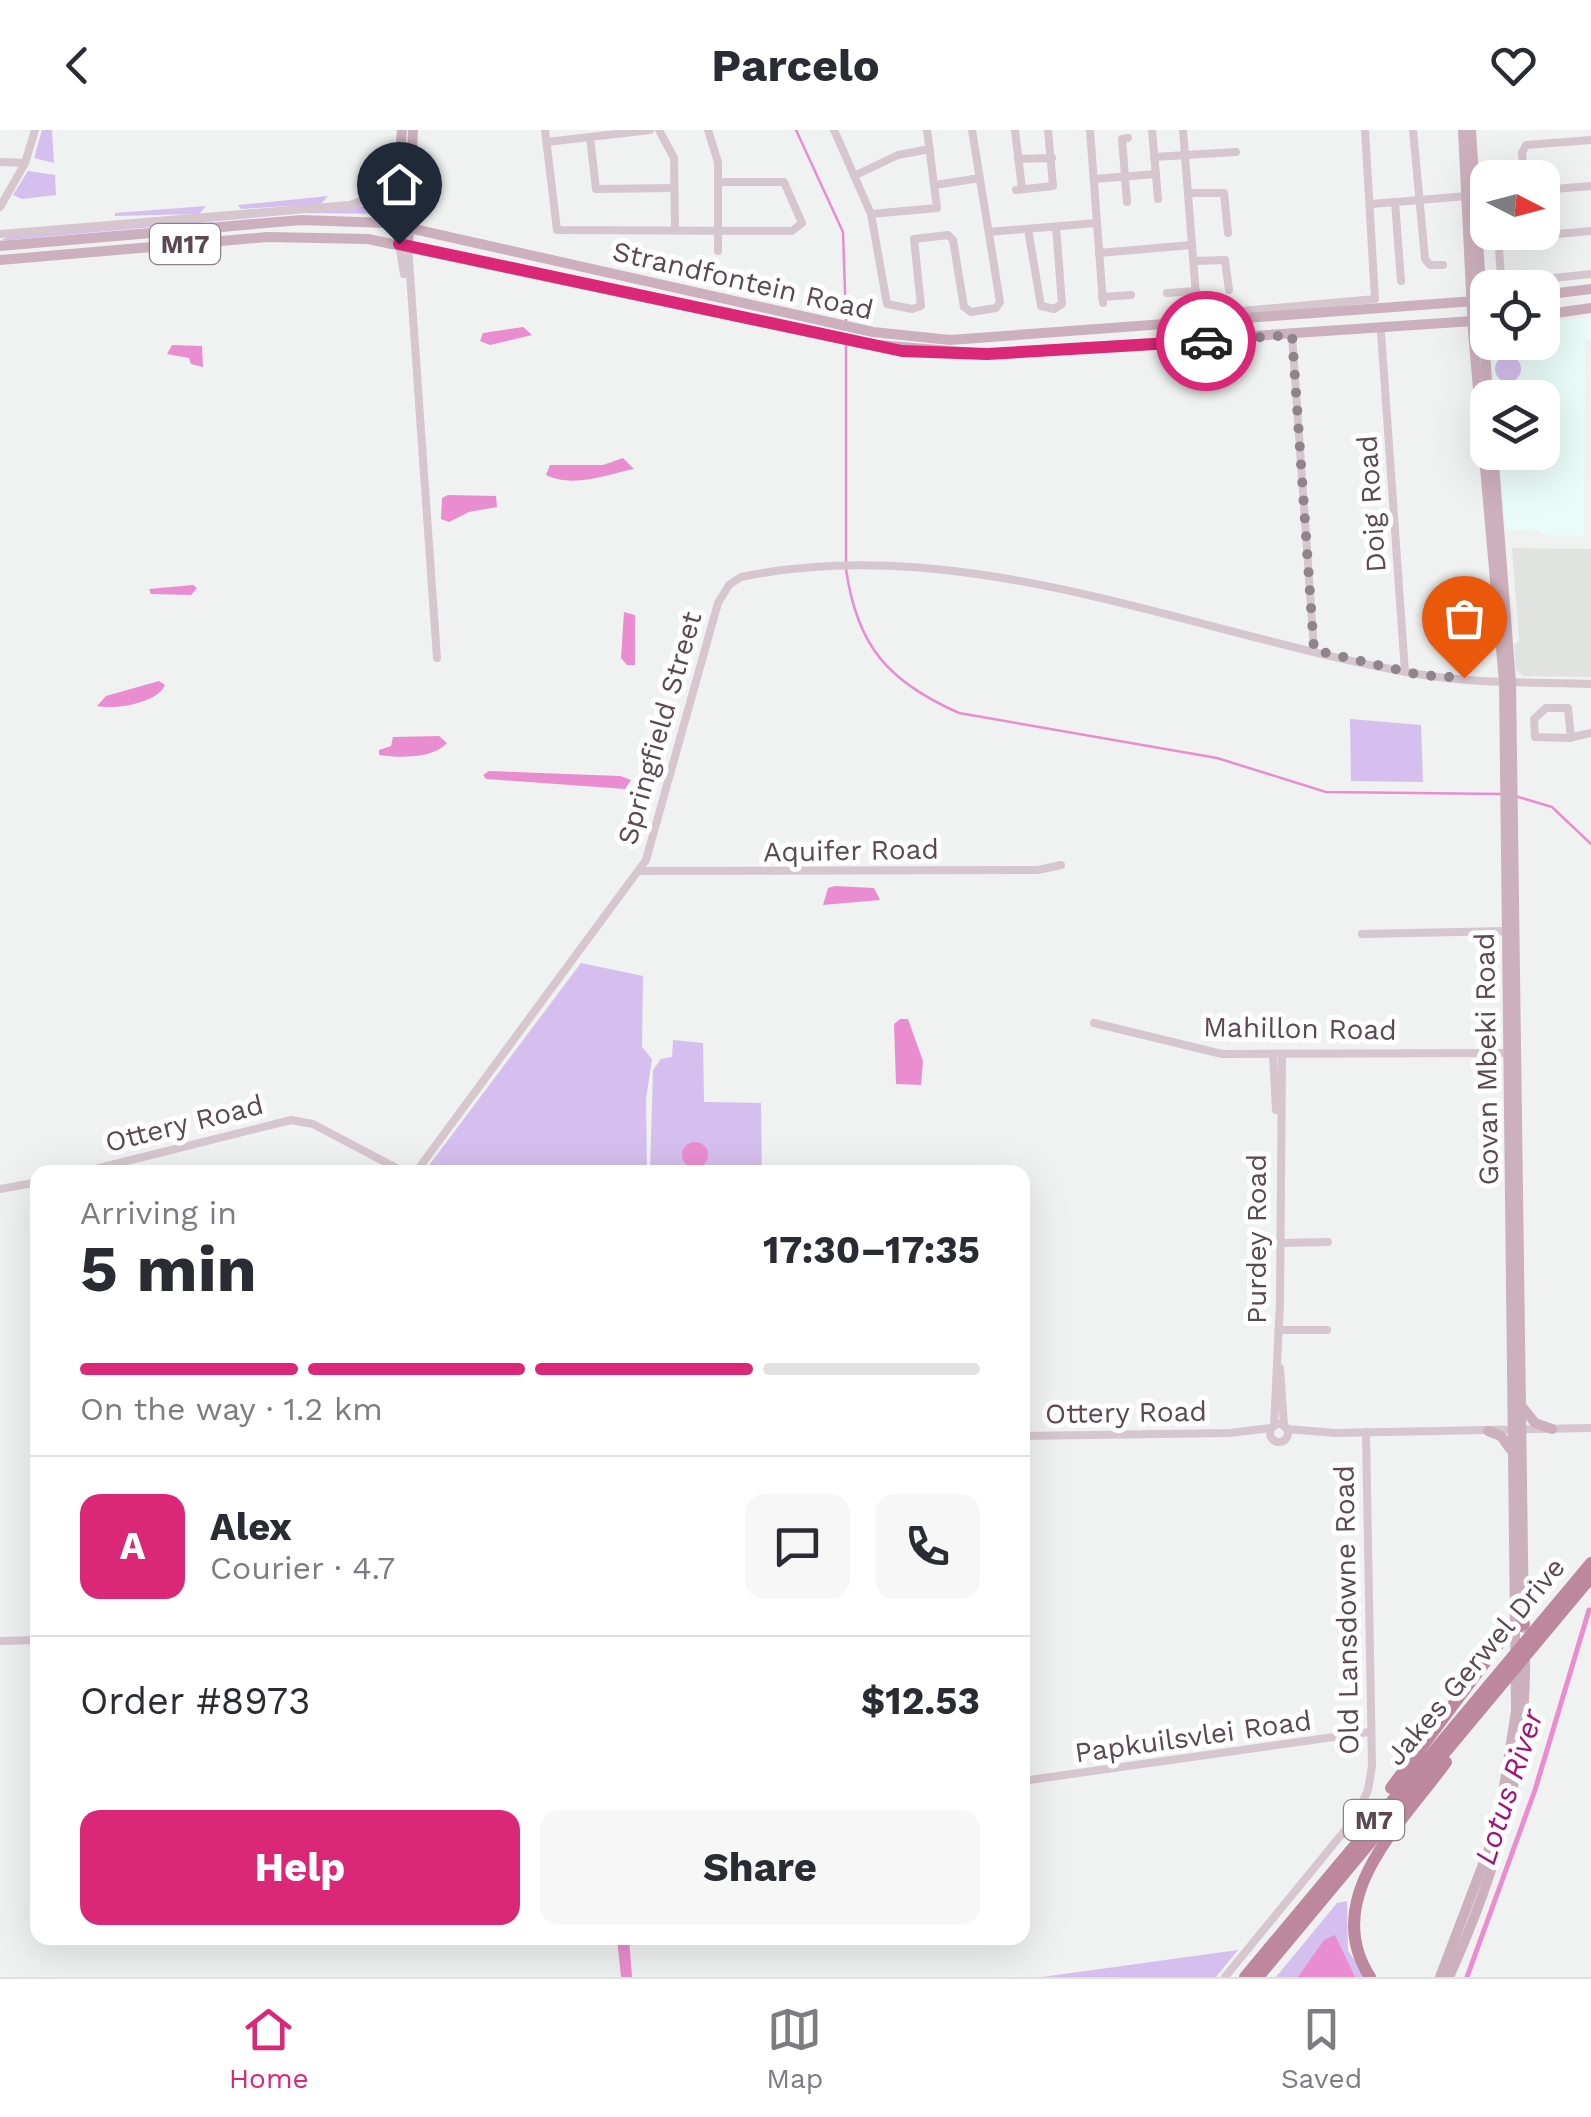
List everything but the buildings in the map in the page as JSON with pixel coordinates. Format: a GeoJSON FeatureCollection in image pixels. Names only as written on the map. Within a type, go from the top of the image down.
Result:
{"type":"FeatureCollection","features":[{"type":"Feature","properties":{"kind":"highway","name":"Jakes Gerwel Drive"},"geometry":{"type":"LineString","coordinates":[[1245,1977],[1504,1664],[1525,1624],[1591,1564]]}},
{"type":"Feature","properties":{"kind":"highway","name":"Jakes Gerwel Drive"},"geometry":{"type":"LineString","coordinates":[[1258,1977],[1591,1577]]}},
{"type":"Feature","properties":{"kind":"highway"},"geometry":{"type":"LineString","coordinates":[[1325,1880],[1525,1624]]}},
{"type":"Feature","properties":{"kind":"highway"},"geometry":{"type":"LineString","coordinates":[[1370,1977],[1360,1960],[1352,1929],[1364,1877],[1501,1683]]}},
{"type":"Feature","properties":{"kind":"main road"},"geometry":{"type":"LineString","coordinates":[[402,130],[394,224],[404,245]]}},
{"type":"Feature","properties":{"kind":"main road"},"geometry":{"type":"LineString","coordinates":[[404,245],[413,130]]}},
{"type":"Feature","properties":{"kind":"main road","name":"Govan Mbeki Road"},"geometry":{"type":"LineString","coordinates":[[1463,130],[1470,163]]}},
{"type":"Feature","properties":{"kind":"main road","name":"Govan Mbeki Road"},"geometry":{"type":"LineString","coordinates":[[1471,130],[1474,160]]}},
{"type":"Feature","properties":{"kind":"main road","name":"Strandfontein Road"},"geometry":{"type":"LineString","coordinates":[[0,246],[301,220],[394,224],[920,339],[991,340],[1470,302]]}},
{"type":"Feature","properties":{"kind":"main road","name":"Strandfontein Road"},"geometry":{"type":"LineString","coordinates":[[0,260],[294,236],[404,245],[854,342],[959,354],[1470,322]]}},
{"type":"Feature","properties":{"kind":"main road"},"geometry":{"type":"LineString","coordinates":[[1560,293],[1591,289]]}},
{"type":"Feature","properties":{"kind":"main road"},"geometry":{"type":"LineString","coordinates":[[1560,312],[1591,308]]}},
{"type":"Feature","properties":{"kind":"main road","name":"Govan Mbeki Road"},"geometry":{"type":"LineString","coordinates":[[1484,360],[1505,680]]}},
{"type":"Feature","properties":{"kind":"main road","name":"Govan Mbeki Road"},"geometry":{"type":"LineString","coordinates":[[1449,1977],[1498,1852],[1516,1785],[1525,1712],[1517,1431],[1509,793],[1494,470]]}},
{"type":"Feature","properties":{"kind":"main road","name":"Govan Mbeki Road"},"geometry":{"type":"LineString","coordinates":[[1509,793],[1507,931],[1512,1053]]}},
{"type":"Feature","properties":{"kind":"main road"},"geometry":{"type":"LineString","coordinates":[[1512,1455],[1501,1436],[1490,1431],[1517,1406],[1532,1420],[1552,1430]]}},
{"type":"Feature","properties":{"kind":"main road","name":"Govan Mbeki Road"},"geometry":{"type":"LineString","coordinates":[[1440,1977],[1490,1852],[1508,1784],[1525,1624],[1512,1455],[1517,1431]]}},
{"type":"Feature","properties":{"kind":"street"},"geometry":{"type":"LineString","coordinates":[[0,208],[26,162],[35,130]]}},
{"type":"Feature","properties":{"kind":"street"},"geometry":{"type":"LineString","coordinates":[[545,130],[556,230],[792,231],[802,220],[784,182],[718,182]]}},
{"type":"Feature","properties":{"kind":"street"},"geometry":{"type":"LineString","coordinates":[[547,142],[650,130]]}},
{"type":"Feature","properties":{"kind":"street"},"geometry":{"type":"LineString","coordinates":[[659,130],[674,158],[675,230]]}},
{"type":"Feature","properties":{"kind":"street"},"geometry":{"type":"LineString","coordinates":[[708,130],[718,156],[718,252]]}},
{"type":"Feature","properties":{"kind":"street"},"geometry":{"type":"LineString","coordinates":[[835,130],[871,214],[888,304],[912,309],[921,306],[914,239],[948,235],[953,240],[964,307],[971,312],[998,306],[972,130]]}},
{"type":"Feature","properties":{"kind":"street"},"geometry":{"type":"LineString","coordinates":[[871,214],[935,209],[936,185],[927,130]]}},
{"type":"Feature","properties":{"kind":"street"},"geometry":{"type":"LineString","coordinates":[[1015,130],[1019,189],[1054,186],[1048,130]]}},
{"type":"Feature","properties":{"kind":"street"},"geometry":{"type":"LineString","coordinates":[[1090,130],[1103,300],[1132,295]]}},
{"type":"Feature","properties":{"kind":"street"},"geometry":{"type":"LineString","coordinates":[[1152,130],[1158,199]]}},
{"type":"Feature","properties":{"kind":"street"},"geometry":{"type":"LineString","coordinates":[[1183,130],[1197,309]]}},
{"type":"Feature","properties":{"kind":"street"},"geometry":{"type":"LineString","coordinates":[[1220,312],[1376,297],[1365,130]]}},
{"type":"Feature","properties":{"kind":"street"},"geometry":{"type":"LineString","coordinates":[[1413,130],[1425,259],[1430,265],[1442,265]]}},
{"type":"Feature","properties":{"kind":"street"},"geometry":{"type":"LineString","coordinates":[[590,137],[596,189],[674,188]]}},
{"type":"Feature","properties":{"kind":"street"},"geometry":{"type":"LineString","coordinates":[[1127,202],[1122,139],[1128,138]]}},
{"type":"Feature","properties":{"kind":"street"},"geometry":{"type":"LineString","coordinates":[[1523,160],[1526,146],[1591,140]]}},
{"type":"Feature","properties":{"kind":"street"},"geometry":{"type":"LineString","coordinates":[[856,175],[898,155],[930,149]]}},
{"type":"Feature","properties":{"kind":"street"},"geometry":{"type":"LineString","coordinates":[[1154,157],[1236,152]]}},
{"type":"Feature","properties":{"kind":"street"},"geometry":{"type":"LineString","coordinates":[[1018,159],[1052,158]]}},
{"type":"Feature","properties":{"kind":"street"},"geometry":{"type":"LineString","coordinates":[[0,162],[26,162]]}},
{"type":"Feature","properties":{"kind":"street"},"geometry":{"type":"LineString","coordinates":[[1094,179],[1156,174]]}},
{"type":"Feature","properties":{"kind":"street"},"geometry":{"type":"LineString","coordinates":[[368,198],[396,177]]}},
{"type":"Feature","properties":{"kind":"street"},"geometry":{"type":"LineString","coordinates":[[936,185],[980,178]]}},
{"type":"Feature","properties":{"kind":"street"},"geometry":{"type":"LineString","coordinates":[[1560,189],[1591,186]]}},
{"type":"Feature","properties":{"kind":"street"},"geometry":{"type":"LineString","coordinates":[[0,234],[350,205],[384,192],[396,196]]}},
{"type":"Feature","properties":{"kind":"street"},"geometry":{"type":"LineString","coordinates":[[1188,193],[1224,193],[1228,234]]}},
{"type":"Feature","properties":{"kind":"street"},"geometry":{"type":"LineString","coordinates":[[1372,204],[1470,196]]}},
{"type":"Feature","properties":{"kind":"street"},"geometry":{"type":"LineString","coordinates":[[1396,202],[1401,280]]}},
{"type":"Feature","properties":{"kind":"street"},"geometry":{"type":"LineString","coordinates":[[989,232],[1097,223]]}},
{"type":"Feature","properties":{"kind":"street"},"geometry":{"type":"LineString","coordinates":[[1028,229],[1041,306],[1054,310],[1062,304],[1056,227]]}},
{"type":"Feature","properties":{"kind":"street"},"geometry":{"type":"LineString","coordinates":[[1591,231],[1504,238],[1500,243],[1501,277],[1508,283],[1591,274]]}},
{"type":"Feature","properties":{"kind":"street"},"geometry":{"type":"LineString","coordinates":[[404,245],[437,658]]}},
{"type":"Feature","properties":{"kind":"street"},"geometry":{"type":"LineString","coordinates":[[1099,253],[1192,245]]}},
{"type":"Feature","properties":{"kind":"street"},"geometry":{"type":"LineString","coordinates":[[1194,261],[1225,260],[1229,290]]}},
{"type":"Feature","properties":{"kind":"street"},"geometry":{"type":"LineString","coordinates":[[1167,293],[1196,291]]}},
{"type":"Feature","properties":{"kind":"street","name":"Doig Road"},"geometry":{"type":"LineString","coordinates":[[1380,332],[1405,672]]}},
{"type":"Feature","properties":{"kind":"street"},"geometry":{"type":"LineString","coordinates":[[1292,335],[1314,650]]}},
{"type":"Feature","properties":{"kind":"street","name":"Springfield Street"},"geometry":{"type":"LineString","coordinates":[[421,1165],[640,871],[656,835],[722,593],[735,580],[853,566],[915,568],[1056,590],[1405,672],[1587,684]]}},
{"type":"Feature","properties":{"kind":"street"},"geometry":{"type":"LineString","coordinates":[[1571,738],[1568,708],[1546,708],[1534,719],[1535,737],[1571,738],[1591,733]]}},
{"type":"Feature","properties":{"kind":"street","name":"Aquifer Road"},"geometry":{"type":"LineString","coordinates":[[640,871],[894,873],[1038,870],[1061,865]]}},
{"type":"Feature","properties":{"kind":"street"},"geometry":{"type":"LineString","coordinates":[[1362,934],[1507,931]]}},
{"type":"Feature","properties":{"kind":"street","name":"Mahillon Road"},"geometry":{"type":"LineString","coordinates":[[1094,1023],[1210,1053],[1512,1053]]}},
{"type":"Feature","properties":{"kind":"street","name":"Purdey Road"},"geometry":{"type":"LineString","coordinates":[[1272,1439],[1281,1429],[1277,1054]]}},
{"type":"Feature","properties":{"kind":"street","name":"Ottery Road"},"geometry":{"type":"LineString","coordinates":[[111,1165],[291,1120],[312,1124],[391,1165]]}},
{"type":"Feature","properties":{"kind":"street"},"geometry":{"type":"LineString","coordinates":[[0,1188],[30,1183]]}},
{"type":"Feature","properties":{"kind":"street"},"geometry":{"type":"LineString","coordinates":[[1280,1243],[1328,1242]]}},
{"type":"Feature","properties":{"kind":"street"},"geometry":{"type":"LineString","coordinates":[[1278,1330],[1327,1330]]}},
{"type":"Feature","properties":{"kind":"street","name":"Ottery Road"},"geometry":{"type":"LineString","coordinates":[[1030,1436],[1281,1429],[1322,1433],[1591,1428]]}},
{"type":"Feature","properties":{"kind":"street","name":"Ottery Road"},"geometry":{"type":"LineString","coordinates":[[1230,1433],[1280,1442],[1281,1429]]}},
{"type":"Feature","properties":{"kind":"street","name":"Old Lansdowne Road"},"geometry":{"type":"LineString","coordinates":[[1224,1977],[1360,1810],[1372,1774],[1366,1432]]}},
{"type":"Feature","properties":{"kind":"street"},"geometry":{"type":"LineString","coordinates":[[0,1641],[30,1640]]}},
{"type":"Feature","properties":{"kind":"street","name":"Papkuilsvlei Road"},"geometry":{"type":"LineString","coordinates":[[1030,1780],[1370,1732]]}},
{"type":"Feature","properties":{"kind":"shaded area"},"geometry":{"type":"Polygon","coordinates":[[[42,130],[52,130],[54,163],[34,158],[42,130]]]}},
{"type":"Feature","properties":{"kind":"shaded area"},"geometry":{"type":"Polygon","coordinates":[[[28,171],[55,175],[56,195],[22,199],[13,195],[28,171]]]}},
{"type":"Feature","properties":{"kind":"shaded area"},"geometry":{"type":"Polygon","coordinates":[[[328,196],[321,204],[241,209],[238,205],[328,196]]]}},
{"type":"Feature","properties":{"kind":"shaded area"},"geometry":{"type":"Polygon","coordinates":[[[379,197],[390,199],[385,214],[305,213],[0,241],[9,236],[364,206],[379,197]]]}},
{"type":"Feature","properties":{"kind":"shaded area"},"geometry":{"type":"Polygon","coordinates":[[[206,206],[199,214],[115,216],[115,213],[206,206]]]}},
{"type":"Feature","properties":{"kind":"shaded area"},"geometry":{"type":"Polygon","coordinates":[[[1591,317],[1591,340],[1585,340],[1584,536],[1544,535],[1535,529],[1510,531],[1505,526],[1500,470],[1560,470],[1560,380],[1495,380],[1493,360],[1560,360],[1560,320],[1591,317]]]}},
{"type":"Feature","properties":{"kind":"shaded area"},"geometry":{"type":"Polygon","coordinates":[[[523,327],[532,335],[490,345],[480,341],[483,333],[523,327]]]}},
{"type":"Feature","properties":{"kind":"shaded area"},"geometry":{"type":"Polygon","coordinates":[[[172,345],[202,346],[203,367],[191,364],[189,358],[167,354],[172,345]]]}},
{"type":"Feature","properties":{"kind":"shaded area"},"geometry":{"type":"Polygon","coordinates":[[[1499,360],[1517,360],[1520,374],[1514,380],[1502,380],[1496,374],[1499,360]]]}},
{"type":"Feature","properties":{"kind":"shaded area"},"geometry":{"type":"Polygon","coordinates":[[[623,458],[634,469],[568,481],[546,475],[550,465],[603,465],[623,458]]]}},
{"type":"Feature","properties":{"kind":"shaded area"},"geometry":{"type":"Polygon","coordinates":[[[496,496],[497,507],[469,512],[449,522],[441,519],[442,498],[496,496]]]}},
{"type":"Feature","properties":{"kind":"shaded area"},"geometry":{"type":"Polygon","coordinates":[[[1512,548],[1591,549],[1591,677],[1523,676],[1516,670],[1514,644],[1519,642],[1512,548]]]}},
{"type":"Feature","properties":{"kind":"shaded area"},"geometry":{"type":"Polygon","coordinates":[[[193,585],[197,588],[191,595],[151,594],[149,589],[193,585]]]}},
{"type":"Feature","properties":{"kind":"shaded area"},"geometry":{"type":"Polygon","coordinates":[[[624,612],[635,615],[635,665],[627,665],[621,658],[624,612]]]}},
{"type":"Feature","properties":{"kind":"shaded area"},"geometry":{"type":"Polygon","coordinates":[[[159,681],[165,685],[161,691],[145,701],[97,706],[106,696],[159,681]]]}},
{"type":"Feature","properties":{"kind":"shaded area"},"geometry":{"type":"Polygon","coordinates":[[[1350,719],[1421,725],[1423,782],[1351,781],[1350,719]]]}},
{"type":"Feature","properties":{"kind":"shaded area"},"geometry":{"type":"Polygon","coordinates":[[[439,736],[447,743],[424,755],[379,755],[379,750],[391,746],[393,737],[439,736]]]}},
{"type":"Feature","properties":{"kind":"shaded area"},"geometry":{"type":"Polygon","coordinates":[[[489,771],[620,776],[631,780],[625,789],[486,779],[483,775],[489,771]]]}},
{"type":"Feature","properties":{"kind":"shaded area"},"geometry":{"type":"Polygon","coordinates":[[[828,888],[874,888],[880,900],[823,905],[828,888]]]}},
{"type":"Feature","properties":{"kind":"shaded area"},"geometry":{"type":"Polygon","coordinates":[[[581,963],[643,976],[642,1047],[652,1059],[646,1099],[647,1165],[429,1165],[581,963]]]}},
{"type":"Feature","properties":{"kind":"shaded area"},"geometry":{"type":"Polygon","coordinates":[[[908,1019],[923,1061],[921,1085],[896,1084],[894,1024],[908,1019]]]}},
{"type":"Feature","properties":{"kind":"shaded area"},"geometry":{"type":"Polygon","coordinates":[[[673,1040],[703,1043],[704,1102],[761,1103],[762,1165],[650,1165],[653,1070],[661,1059],[672,1057],[673,1040]]]}},
{"type":"Feature","properties":{"kind":"shaded area"},"geometry":{"type":"Polygon","coordinates":[[[690,1143],[700,1143],[707,1150],[703,1165],[687,1165],[683,1160],[683,1150],[690,1143]]]}},
{"type":"Feature","properties":{"kind":"shaded area"},"geometry":{"type":"Polygon","coordinates":[[[1347,1901],[1348,1951],[1367,1977],[1276,1977],[1337,1903],[1347,1901]]]}},
{"type":"Feature","properties":{"kind":"shaded area"},"geometry":{"type":"Polygon","coordinates":[[[1335,1935],[1355,1977],[1298,1977],[1324,1940],[1335,1935]]]}},
{"type":"Feature","properties":{"kind":"shaded area"},"geometry":{"type":"Polygon","coordinates":[[[618,1945],[630,1945],[632,1977],[621,1977],[618,1945]]]}},
{"type":"Feature","properties":{"kind":"shaded area"},"geometry":{"type":"Polygon","coordinates":[[[1238,1950],[1216,1977],[1042,1977],[1238,1950]]]}},
{"type":"Feature","properties":{"kind":"waterway"},"geometry":{"type":"LineString","coordinates":[[796,130],[843,232],[846,322]]}},
{"type":"Feature","properties":{"kind":"waterway"},"geometry":{"type":"LineString","coordinates":[[846,345],[846,561]]}},
{"type":"Feature","properties":{"kind":"waterway"},"geometry":{"type":"LineString","coordinates":[[846,569],[858,620],[880,659],[913,688],[959,713],[1217,758],[1326,792],[1502,794]]}},
{"type":"Feature","properties":{"kind":"waterway"},"geometry":{"type":"LineString","coordinates":[[1515,796],[1552,807],[1591,844]]}},
{"type":"Feature","properties":{"kind":"waterway","name":"Lotus River"},"geometry":{"type":"LineString","coordinates":[[1467,1977],[1535,1790],[1589,1610]]}},
{"type":"Feature","properties":{"kind":"way so far"},"geometry":{"type":"LineString","coordinates":[[1206,341],[1292,335],[1314,650],[1420,675],[1464,678]]}},
{"type":"Feature","properties":{"kind":"route"},"geometry":{"type":"LineString","coordinates":[[399,244],[902,351],[987,354],[1206,341]]}}]}
